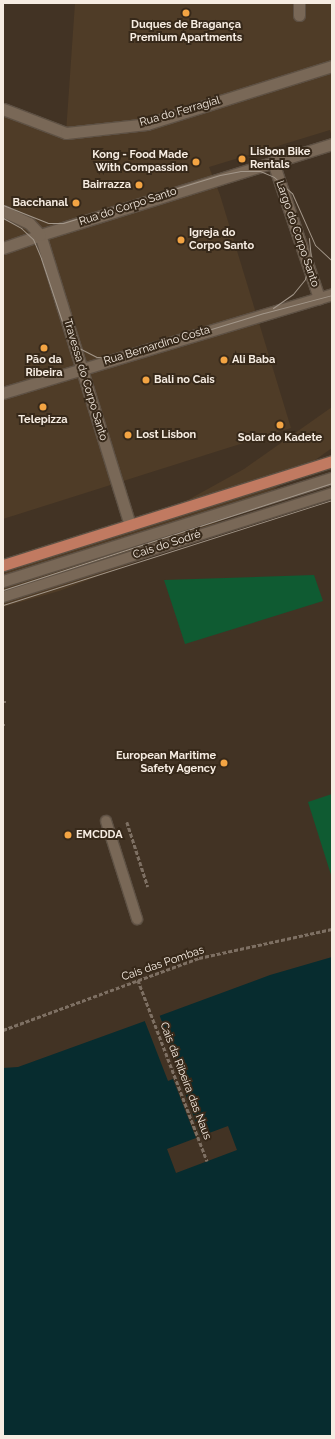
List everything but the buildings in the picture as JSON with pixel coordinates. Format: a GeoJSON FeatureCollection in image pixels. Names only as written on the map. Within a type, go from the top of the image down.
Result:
{"type":"FeatureCollection","features":[{"type":"Feature","properties":{"kind":"main road"},"geometry":{"type":"LineString","coordinates":[[3,565],[332,461]]}},
{"type":"Feature","properties":{"kind":"street"},"geometry":{"type":"LineString","coordinates":[[298,3],[299,15]]}},
{"type":"Feature","properties":{"kind":"street","name":"Rua do Ferragial"},"geometry":{"type":"LineString","coordinates":[[3,109],[66,133],[147,124],[332,66]]}},
{"type":"Feature","properties":{"kind":"street"},"geometry":{"type":"LineString","coordinates":[[273,162],[332,144]]}},
{"type":"Feature","properties":{"kind":"street","name":"Rua do Corpo Santo"},"geometry":{"type":"LineString","coordinates":[[3,248],[273,162]]}},
{"type":"Feature","properties":{"kind":"street","name":"Largo do Corpo Santo"},"geometry":{"type":"LineString","coordinates":[[265,314],[319,298],[273,162]]}},
{"type":"Feature","properties":{"kind":"street"},"geometry":{"type":"LineString","coordinates":[[3,211],[29,222],[40,236]]}},
{"type":"Feature","properties":{"kind":"street","name":"Travessa do Corpo Santo"},"geometry":{"type":"LineString","coordinates":[[40,236],[130,525]]}},
{"type":"Feature","properties":{"kind":"street"},"geometry":{"type":"LineString","coordinates":[[319,298],[332,294]]}},
{"type":"Feature","properties":{"kind":"street","name":"Rua Bernardino Costa"},"geometry":{"type":"LineString","coordinates":[[3,393],[265,314]]}},
{"type":"Feature","properties":{"kind":"street"},"geometry":{"type":"LineString","coordinates":[[3,576],[332,474]]}},
{"type":"Feature","properties":{"kind":"street"},"geometry":{"type":"LineString","coordinates":[[3,582],[332,478]]}},
{"type":"Feature","properties":{"kind":"lane","name":"Cais do Sodré"},"geometry":{"type":"LineString","coordinates":[[3,597],[332,493]]}},
{"type":"Feature","properties":{"kind":"lane"},"geometry":{"type":"LineString","coordinates":[[106,822],[137,919]]}},
{"type":"Feature","properties":{"kind":"path"},"geometry":{"type":"LineString","coordinates":[[127,822],[148,887]]}},
{"type":"Feature","properties":{"kind":"path","name":"Cais das Pombas"},"geometry":{"type":"LineString","coordinates":[[3,1030],[199,958],[332,929]]}},
{"type":"Feature","properties":{"kind":"path","name":"Cais da Ribeira das Naus"},"geometry":{"type":"LineString","coordinates":[[138,980],[207,1161]]}},
{"type":"Feature","properties":{"kind":"shaded area"},"geometry":{"type":"Polygon","coordinates":[[[75,3],[332,3],[332,138],[330,130],[209,167],[220,195],[291,428],[3,519],[3,108],[66,133],[75,3]]]}},
{"type":"Feature","properties":{"kind":"shaded area"},"geometry":{"type":"Polygon","coordinates":[[[332,407],[332,448],[266,495],[226,518],[146,558],[59,591],[3,607],[3,573],[104,539],[177,506],[244,469],[332,407]]]}},
{"type":"Feature","properties":{"kind":"green space"},"geometry":{"type":"Polygon","coordinates":[[[314,575],[323,601],[185,644],[164,580],[314,575]]]}},
{"type":"Feature","properties":{"kind":"green space"},"geometry":{"type":"Polygon","coordinates":[[[332,794],[332,878],[308,802],[332,794]]]}},
{"type":"Feature","properties":{"kind":"water"},"geometry":{"type":"Polygon","coordinates":[[[332,957],[332,1436],[3,1436],[3,1068],[18,1067],[145,1021],[150,1032],[164,1027],[159,1016],[270,975],[332,957]]]}},
{"type":"Feature","properties":{"kind":"pier"},"geometry":{"type":"Polygon","coordinates":[[[159,1014],[182,1075],[179,1077],[201,1136],[228,1126],[237,1150],[176,1173],[167,1149],[196,1138],[173,1079],[168,1081],[144,1019],[146,1019],[150,1030],[161,1026],[157,1016],[159,1014]]]}},
{"type":"Feature","properties":{"kind":"tram line"},"geometry":{"type":"LineString","coordinates":[[3,205],[48,223],[63,223],[220,175],[240,171],[260,171],[274,177],[292,193],[315,245],[332,261]]}},
{"type":"Feature","properties":{"kind":"tram line"},"geometry":{"type":"LineString","coordinates":[[3,218],[21,228],[33,239],[41,258],[67,336],[77,347],[97,357],[112,358],[123,356],[264,313],[332,295]]}},
{"type":"Feature","properties":{"kind":"tram line"},"geometry":{"type":"LineString","coordinates":[[273,308],[293,294],[305,279],[311,258],[309,238]]}},
{"type":"Feature","properties":{"kind":"tram line"},"geometry":{"type":"LineString","coordinates":[[3,590],[332,483]]}},
{"type":"Feature","properties":{"kind":"tram line"},"geometry":{"type":"LineString","coordinates":[[3,605],[332,500]]}},
{"type":"Feature","properties":{"kind":"place","name":"Duques de Bragança Premium Apartments"},"geometry":{"type":"Point","coordinates":[186,13]}},
{"type":"Feature","properties":{"kind":"place","name":"Lisbon Bike Rentals"},"geometry":{"type":"Point","coordinates":[242,159]}},
{"type":"Feature","properties":{"kind":"place","name":"Kong - Food Made With Compassion"},"geometry":{"type":"Point","coordinates":[196,162]}},
{"type":"Feature","properties":{"kind":"place","name":"Bairrazza"},"geometry":{"type":"Point","coordinates":[139,185]}},
{"type":"Feature","properties":{"kind":"place","name":"Bacchanal"},"geometry":{"type":"Point","coordinates":[76,203]}},
{"type":"Feature","properties":{"kind":"place","name":"Igreja do Corpo Santo"},"geometry":{"type":"Point","coordinates":[181,240]}},
{"type":"Feature","properties":{"kind":"place","name":"Pão da Ribeira"},"geometry":{"type":"Point","coordinates":[44,348]}},
{"type":"Feature","properties":{"kind":"place","name":"Ali Baba"},"geometry":{"type":"Point","coordinates":[224,360]}},
{"type":"Feature","properties":{"kind":"place","name":"Bali no Cais"},"geometry":{"type":"Point","coordinates":[146,380]}},
{"type":"Feature","properties":{"kind":"place","name":"Telepizza"},"geometry":{"type":"Point","coordinates":[43,407]}},
{"type":"Feature","properties":{"kind":"place","name":"Solar do Kadete"},"geometry":{"type":"Point","coordinates":[280,425]}},
{"type":"Feature","properties":{"kind":"place","name":"Lost Lisbon"},"geometry":{"type":"Point","coordinates":[128,435]}},
{"type":"Feature","properties":{"kind":"place","name":"European Maritime Safety Agency"},"geometry":{"type":"Point","coordinates":[224,763]}},
{"type":"Feature","properties":{"kind":"place","name":"EMCDDA"},"geometry":{"type":"Point","coordinates":[68,835]}}]}
